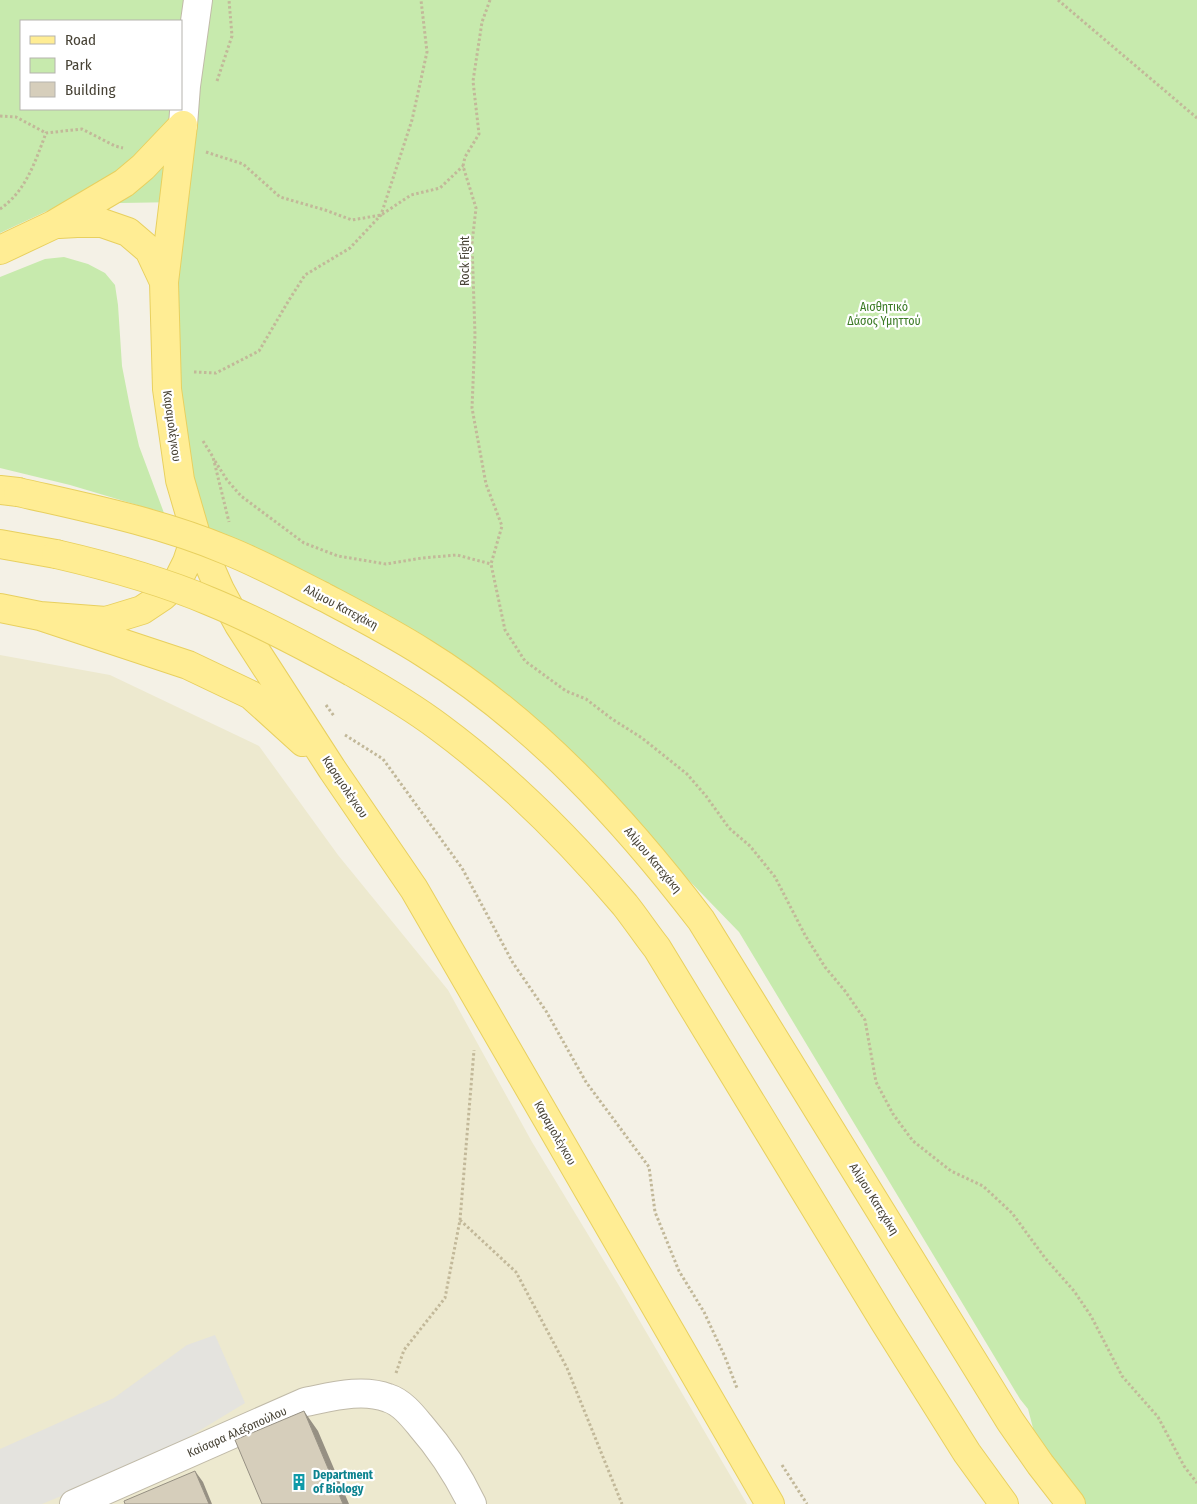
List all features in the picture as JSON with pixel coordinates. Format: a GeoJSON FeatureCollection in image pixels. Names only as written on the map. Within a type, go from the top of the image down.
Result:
{"type":"FeatureCollection","features":[{"type":"Feature","properties":{"kind":"main road"},"geometry":{"type":"LineString","coordinates":[[0,250],[53,225],[124,183],[143,168],[183,125]]}},
{"type":"Feature","properties":{"kind":"main road","name":"Καραμολέγκου"},"geometry":{"type":"LineString","coordinates":[[183,125],[164,282],[167,389],[180,480],[196,535],[220,590],[239,625],[332,769],[414,890],[770,1504]]}},
{"type":"Feature","properties":{"kind":"main road"},"geometry":{"type":"LineString","coordinates":[[53,225],[102,223],[128,232],[148,250],[164,282]]}},
{"type":"Feature","properties":{"kind":"main road","name":"Αλίμου Κατεχάκη"},"geometry":{"type":"LineString","coordinates":[[9,491],[121,515],[175,532],[225,550],[322,596],[424,652],[512,716],[552,752],[591,790],[664,871],[701,920],[1010,1421],[1071,1504]]}},
{"type":"Feature","properties":{"kind":"main road"},"geometry":{"type":"LineString","coordinates":[[0,608],[40,616],[106,621],[142,610],[163,596],[176,584],[187,562],[196,535]]}},
{"type":"Feature","properties":{"kind":"main road"},"geometry":{"type":"LineString","coordinates":[[0,544],[56,554],[106,566],[208,600],[253,620],[392,694],[479,758],[520,794],[626,906],[662,956],[900,1346],[967,1453],[1004,1504]]}},
{"type":"Feature","properties":{"kind":"main road"},"geometry":{"type":"LineString","coordinates":[[40,616],[188,665],[251,695],[332,769]]}},
{"type":"Feature","properties":{"kind":"street","name":"Καραμολέγκου"},"geometry":{"type":"LineString","coordinates":[[183,125],[186,86],[198,0]]}},
{"type":"Feature","properties":{"kind":"street","name":"Καίσαρα Αλεξοπούλου"},"geometry":{"type":"LineString","coordinates":[[74,1504],[305,1402],[344,1394],[364,1394],[397,1403]]}},
{"type":"Feature","properties":{"kind":"street"},"geometry":{"type":"LineString","coordinates":[[397,1403],[436,1444],[461,1480],[472,1504]]}},
{"type":"Feature","properties":{"kind":"path"},"geometry":{"type":"LineString","coordinates":[[215,87],[232,36],[229,0]]}},
{"type":"Feature","properties":{"kind":"path"},"geometry":{"type":"LineString","coordinates":[[382,214],[412,120],[427,52],[422,0]]}},
{"type":"Feature","properties":{"kind":"path"},"geometry":{"type":"LineString","coordinates":[[189,371],[216,373],[259,351],[288,300],[305,275],[350,248],[382,214],[411,195],[440,188],[463,166],[464,157],[479,134],[473,81],[482,22],[490,0]]}},
{"type":"Feature","properties":{"kind":"path"},"geometry":{"type":"LineString","coordinates":[[1058,0],[1197,118]]}},
{"type":"Feature","properties":{"kind":"path"},"geometry":{"type":"LineString","coordinates":[[0,116],[16,117],[46,133],[82,129],[115,146],[124,148]]}},
{"type":"Feature","properties":{"kind":"path"},"geometry":{"type":"LineString","coordinates":[[0,209],[12,201],[31,173],[46,133]]}},
{"type":"Feature","properties":{"kind":"path"},"geometry":{"type":"LineString","coordinates":[[204,152],[243,164],[280,197],[352,220],[382,214]]}},
{"type":"Feature","properties":{"kind":"path","name":"Rock Fight"},"geometry":{"type":"LineString","coordinates":[[463,166],[476,208],[472,244],[476,335],[472,408],[486,484],[502,526],[491,564]]}},
{"type":"Feature","properties":{"kind":"path"},"geometry":{"type":"LineString","coordinates":[[200,434],[227,480],[240,496],[304,543],[338,556],[386,564],[457,555],[491,564],[505,630],[525,660],[566,691],[586,699],[612,719],[642,738],[687,774],[729,828],[750,846],[775,877],[805,935],[825,967],[845,991],[865,1020],[876,1082],[894,1114],[914,1141],[951,1171],[983,1186],[1012,1213],[1045,1258],[1074,1291],[1091,1316],[1122,1376],[1158,1417],[1184,1466],[1197,1483]]}},
{"type":"Feature","properties":{"kind":"path"},"geometry":{"type":"LineString","coordinates":[[213,457],[229,524]]}},
{"type":"Feature","properties":{"kind":"path"},"geometry":{"type":"LineString","coordinates":[[324,703],[338,723]]}},
{"type":"Feature","properties":{"kind":"path"},"geometry":{"type":"LineString","coordinates":[[342,730],[346,736],[382,759],[462,868],[513,962],[546,1010],[586,1082],[649,1167],[655,1212],[679,1271],[704,1312],[740,1394]]}},
{"type":"Feature","properties":{"kind":"path"},"geometry":{"type":"LineString","coordinates":[[397,1403],[404,1350],[445,1298],[460,1220],[474,1043]]}},
{"type":"Feature","properties":{"kind":"path"},"geometry":{"type":"LineString","coordinates":[[460,1220],[516,1272],[567,1368],[622,1504]]}},
{"type":"Feature","properties":{"kind":"path"},"geometry":{"type":"LineString","coordinates":[[780,1461],[807,1504]]}},
{"type":"Feature","properties":{"kind":"shaded area"},"geometry":{"type":"Polygon","coordinates":[[[0,655],[110,675],[259,746],[338,855],[448,990],[532,1142],[747,1504],[0,1504],[0,655]]]}},
{"type":"Feature","properties":{"kind":"shaded area"},"geometry":{"type":"Polygon","coordinates":[[[215,1335],[245,1403],[156,1457],[42,1504],[0,1504],[0,1449],[114,1398],[187,1345],[215,1335]]]}},
{"type":"Feature","properties":{"kind":"green space","name":"Αισθητικό Δάσος Υμηττού"},"geometry":{"type":"Polygon","coordinates":[[[0,0],[1197,0],[1197,1504],[1053,1504],[1028,1409],[1020,1399],[739,932],[543,730],[204,531],[191,489],[170,285],[180,202],[62,204],[0,233],[0,0]]]}},
{"type":"Feature","properties":{"kind":"green space"},"geometry":{"type":"Polygon","coordinates":[[[64,257],[88,264],[105,273],[115,285],[122,366],[130,407],[139,446],[164,513],[70,485],[0,468],[0,277],[45,259],[64,257]]]}},
{"type":"Feature","properties":{"kind":"building","name":"Department of Biology"},"geometry":{"type":"Polygon","coordinates":[[[304,1411],[343,1504],[262,1504],[235,1440],[304,1411]]]}},
{"type":"Feature","properties":{"kind":"building"},"geometry":{"type":"Polygon","coordinates":[[[195,1471],[209,1504],[125,1504],[124,1501],[195,1471]]]}},
{"type":"Feature","properties":{"kind":"place","name":"Department of Biology"},"geometry":{"type":"Point","coordinates":[299,1482]}}]}
